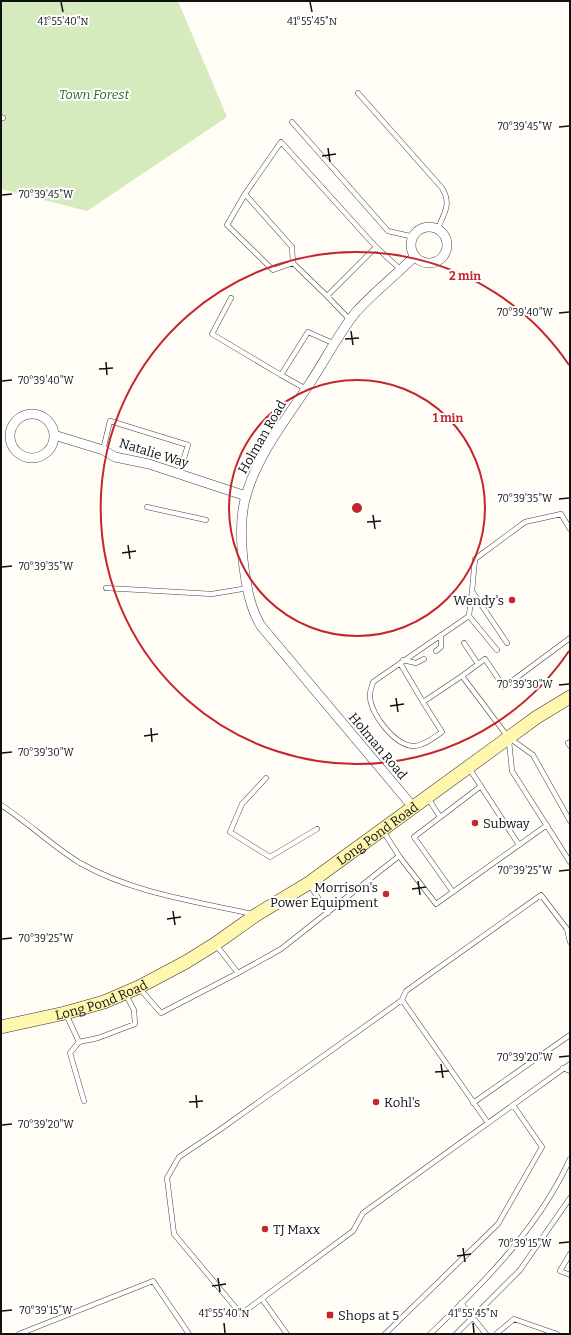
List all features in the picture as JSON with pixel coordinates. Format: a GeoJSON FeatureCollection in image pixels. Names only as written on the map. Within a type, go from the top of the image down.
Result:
{"type":"FeatureCollection","features":[{"type":"Feature","properties":{"kind":"street"},"geometry":{"type":"LineString","coordinates":[[430,228],[443,234],[446,241],[446,250],[442,258],[430,263],[425,262],[416,256],[412,247],[414,237],[422,229],[430,228]]}},
{"type":"Feature","properties":{"kind":"street","name":"Holman Road"},"geometry":{"type":"LineString","coordinates":[[413,807],[270,638],[256,617],[248,588],[241,536],[246,496],[266,453],[306,389],[350,321],[371,296],[416,256]]}},
{"type":"Feature","properties":{"kind":"street"},"geometry":{"type":"LineString","coordinates":[[34,414],[46,419],[52,426],[54,436],[50,449],[42,456],[32,458],[18,453],[12,445],[11,435],[13,426],[20,418],[34,414]]}},
{"type":"Feature","properties":{"kind":"street","name":"Natalie Way"},"geometry":{"type":"LineString","coordinates":[[54,436],[103,450],[115,457],[179,474],[246,496]]}},
{"type":"Feature","properties":{"kind":"street","name":"Long Pond Road"},"geometry":{"type":"LineString","coordinates":[[1,1027],[65,1013],[125,994],[186,962],[216,944],[256,915],[309,883],[468,766],[570,697]]}},
{"type":"Feature","properties":{"kind":"lane"},"geometry":{"type":"LineString","coordinates":[[358,93],[442,188],[447,197],[448,203],[437,230]]}},
{"type":"Feature","properties":{"kind":"lane"},"geometry":{"type":"LineString","coordinates":[[292,122],[388,231],[414,237]]}},
{"type":"Feature","properties":{"kind":"lane"},"geometry":{"type":"LineString","coordinates":[[293,263],[273,270],[228,225],[245,194],[282,142],[376,247],[401,270]]}},
{"type":"Feature","properties":{"kind":"lane"},"geometry":{"type":"LineString","coordinates":[[245,194],[292,247],[293,263],[350,321]]}},
{"type":"Feature","properties":{"kind":"lane"},"geometry":{"type":"LineString","coordinates":[[327,296],[376,247]]}},
{"type":"Feature","properties":{"kind":"lane"},"geometry":{"type":"LineString","coordinates":[[231,298],[212,334],[306,389]]}},
{"type":"Feature","properties":{"kind":"lane"},"geometry":{"type":"LineString","coordinates":[[281,375],[308,332],[335,344]]}},
{"type":"Feature","properties":{"kind":"lane"},"geometry":{"type":"LineString","coordinates":[[103,450],[110,422],[188,445],[179,474]]}},
{"type":"Feature","properties":{"kind":"lane"},"geometry":{"type":"LineString","coordinates":[[147,507],[206,520]]}},
{"type":"Feature","properties":{"kind":"lane"},"geometry":{"type":"LineString","coordinates":[[497,650],[469,616],[475,559],[525,522],[560,514],[570,528]]}},
{"type":"Feature","properties":{"kind":"lane"},"geometry":{"type":"LineString","coordinates":[[106,588],[212,594],[248,588]]}},
{"type":"Feature","properties":{"kind":"lane"},"geometry":{"type":"LineString","coordinates":[[472,591],[507,643]]}},
{"type":"Feature","properties":{"kind":"lane"},"geometry":{"type":"LineString","coordinates":[[402,661],[423,702],[442,732],[429,742],[415,746],[402,744],[392,736],[373,708],[370,697],[373,682],[402,661],[469,616]]}},
{"type":"Feature","properties":{"kind":"lane"},"geometry":{"type":"LineString","coordinates":[[436,651],[441,647],[441,635]]}},
{"type":"Feature","properties":{"kind":"lane"},"geometry":{"type":"LineString","coordinates":[[423,702],[462,676],[484,659],[504,687],[570,638]]}},
{"type":"Feature","properties":{"kind":"lane"},"geometry":{"type":"LineString","coordinates":[[464,643],[478,664]]}},
{"type":"Feature","properties":{"kind":"lane"},"geometry":{"type":"LineString","coordinates":[[402,661],[416,663],[424,659]]}},
{"type":"Feature","properties":{"kind":"lane"},"geometry":{"type":"LineString","coordinates":[[462,676],[508,738],[533,755],[570,821]]}},
{"type":"Feature","properties":{"kind":"lane"},"geometry":{"type":"LineString","coordinates":[[508,738],[512,770],[570,862]]}},
{"type":"Feature","properties":{"kind":"lane"},"geometry":{"type":"LineString","coordinates":[[570,742],[568,742],[570,746]]}},
{"type":"Feature","properties":{"kind":"lane"},"geometry":{"type":"LineString","coordinates":[[468,766],[520,845]]}},
{"type":"Feature","properties":{"kind":"lane"},"geometry":{"type":"LineString","coordinates":[[266,778],[242,804],[230,832],[270,857],[317,829]]}},
{"type":"Feature","properties":{"kind":"lane"},"geometry":{"type":"LineString","coordinates":[[454,892],[414,837],[481,786]]}},
{"type":"Feature","properties":{"kind":"lane"},"geometry":{"type":"LineString","coordinates":[[427,796],[440,817]]}},
{"type":"Feature","properties":{"kind":"lane"},"geometry":{"type":"LineString","coordinates":[[1,805],[64,853],[109,877],[167,897],[210,904],[256,915]]}},
{"type":"Feature","properties":{"kind":"lane"},"geometry":{"type":"LineString","coordinates":[[382,829],[399,856],[436,904],[546,825]]}},
{"type":"Feature","properties":{"kind":"lane"},"geometry":{"type":"LineString","coordinates":[[139,987],[161,1012],[238,973],[281,949],[399,856]]}},
{"type":"Feature","properties":{"kind":"lane"},"geometry":{"type":"LineString","coordinates":[[309,883],[328,912]]}},
{"type":"Feature","properties":{"kind":"lane"},"geometry":{"type":"LineString","coordinates":[[570,942],[567,930],[541,895],[406,991],[402,1000],[179,1157],[167,1178],[174,1234],[241,1314],[353,1231],[363,1214],[570,1064]]}},
{"type":"Feature","properties":{"kind":"lane"},"geometry":{"type":"LineString","coordinates":[[216,944],[238,973]]}},
{"type":"Feature","properties":{"kind":"lane"},"geometry":{"type":"LineString","coordinates":[[84,1101],[70,1053],[79,1042],[98,1038],[135,1024],[134,1010],[125,994]]}},
{"type":"Feature","properties":{"kind":"lane"},"geometry":{"type":"LineString","coordinates":[[402,1000],[488,1124]]}},
{"type":"Feature","properties":{"kind":"lane"},"geometry":{"type":"LineString","coordinates":[[65,1013],[79,1042]]}},
{"type":"Feature","properties":{"kind":"lane"},"geometry":{"type":"LineString","coordinates":[[473,1103],[570,1035]]}},
{"type":"Feature","properties":{"kind":"lane"},"geometry":{"type":"LineString","coordinates":[[564,1068],[570,1071]]}},
{"type":"Feature","properties":{"kind":"lane"},"geometry":{"type":"LineString","coordinates":[[385,1334],[498,1224],[539,1153],[542,1147],[513,1105]]}},
{"type":"Feature","properties":{"kind":"lane"},"geometry":{"type":"LineString","coordinates":[[430,1334],[512,1251],[561,1179],[570,1159]]}},
{"type":"Feature","properties":{"kind":"lane"},"geometry":{"type":"LineString","coordinates":[[456,1334],[520,1270],[570,1198]]}},
{"type":"Feature","properties":{"kind":"lane"},"geometry":{"type":"LineString","coordinates":[[570,1254],[560,1272],[570,1275]]}},
{"type":"Feature","properties":{"kind":"lane"},"geometry":{"type":"LineString","coordinates":[[19,1334],[153,1281],[189,1334]]}},
{"type":"Feature","properties":{"kind":"lane"},"geometry":{"type":"LineString","coordinates":[[262,1299],[287,1334]]}},
{"type":"Feature","properties":{"kind":"lane"},"geometry":{"type":"LineString","coordinates":[[461,1303],[486,1334]]}},
{"type":"Feature","properties":{"kind":"lane"},"geometry":{"type":"LineString","coordinates":[[496,1334],[514,1319],[557,1334]]}},
{"type":"Feature","properties":{"kind":"green space","name":"Town Forest"},"geometry":{"type":"Polygon","coordinates":[[[1,1],[178,1],[227,117],[87,211],[1,189],[1,1]]]}},
{"type":"Feature","properties":{"kind":"place","name":"Wendy's"},"geometry":{"type":"Point","coordinates":[512,600]}},
{"type":"Feature","properties":{"kind":"place","name":"Subway"},"geometry":{"type":"Point","coordinates":[475,823]}},
{"type":"Feature","properties":{"kind":"place","name":"Morrison's Power Equipment"},"geometry":{"type":"Point","coordinates":[386,894]}},
{"type":"Feature","properties":{"kind":"place","name":"Kohl's"},"geometry":{"type":"Point","coordinates":[376,1102]}},
{"type":"Feature","properties":{"kind":"place","name":"TJ Maxx"},"geometry":{"type":"Point","coordinates":[265,1229]}},
{"type":"Feature","properties":{"kind":"place","name":"Shops at 5"},"geometry":{"type":"Point","coordinates":[330,1315]}}]}
